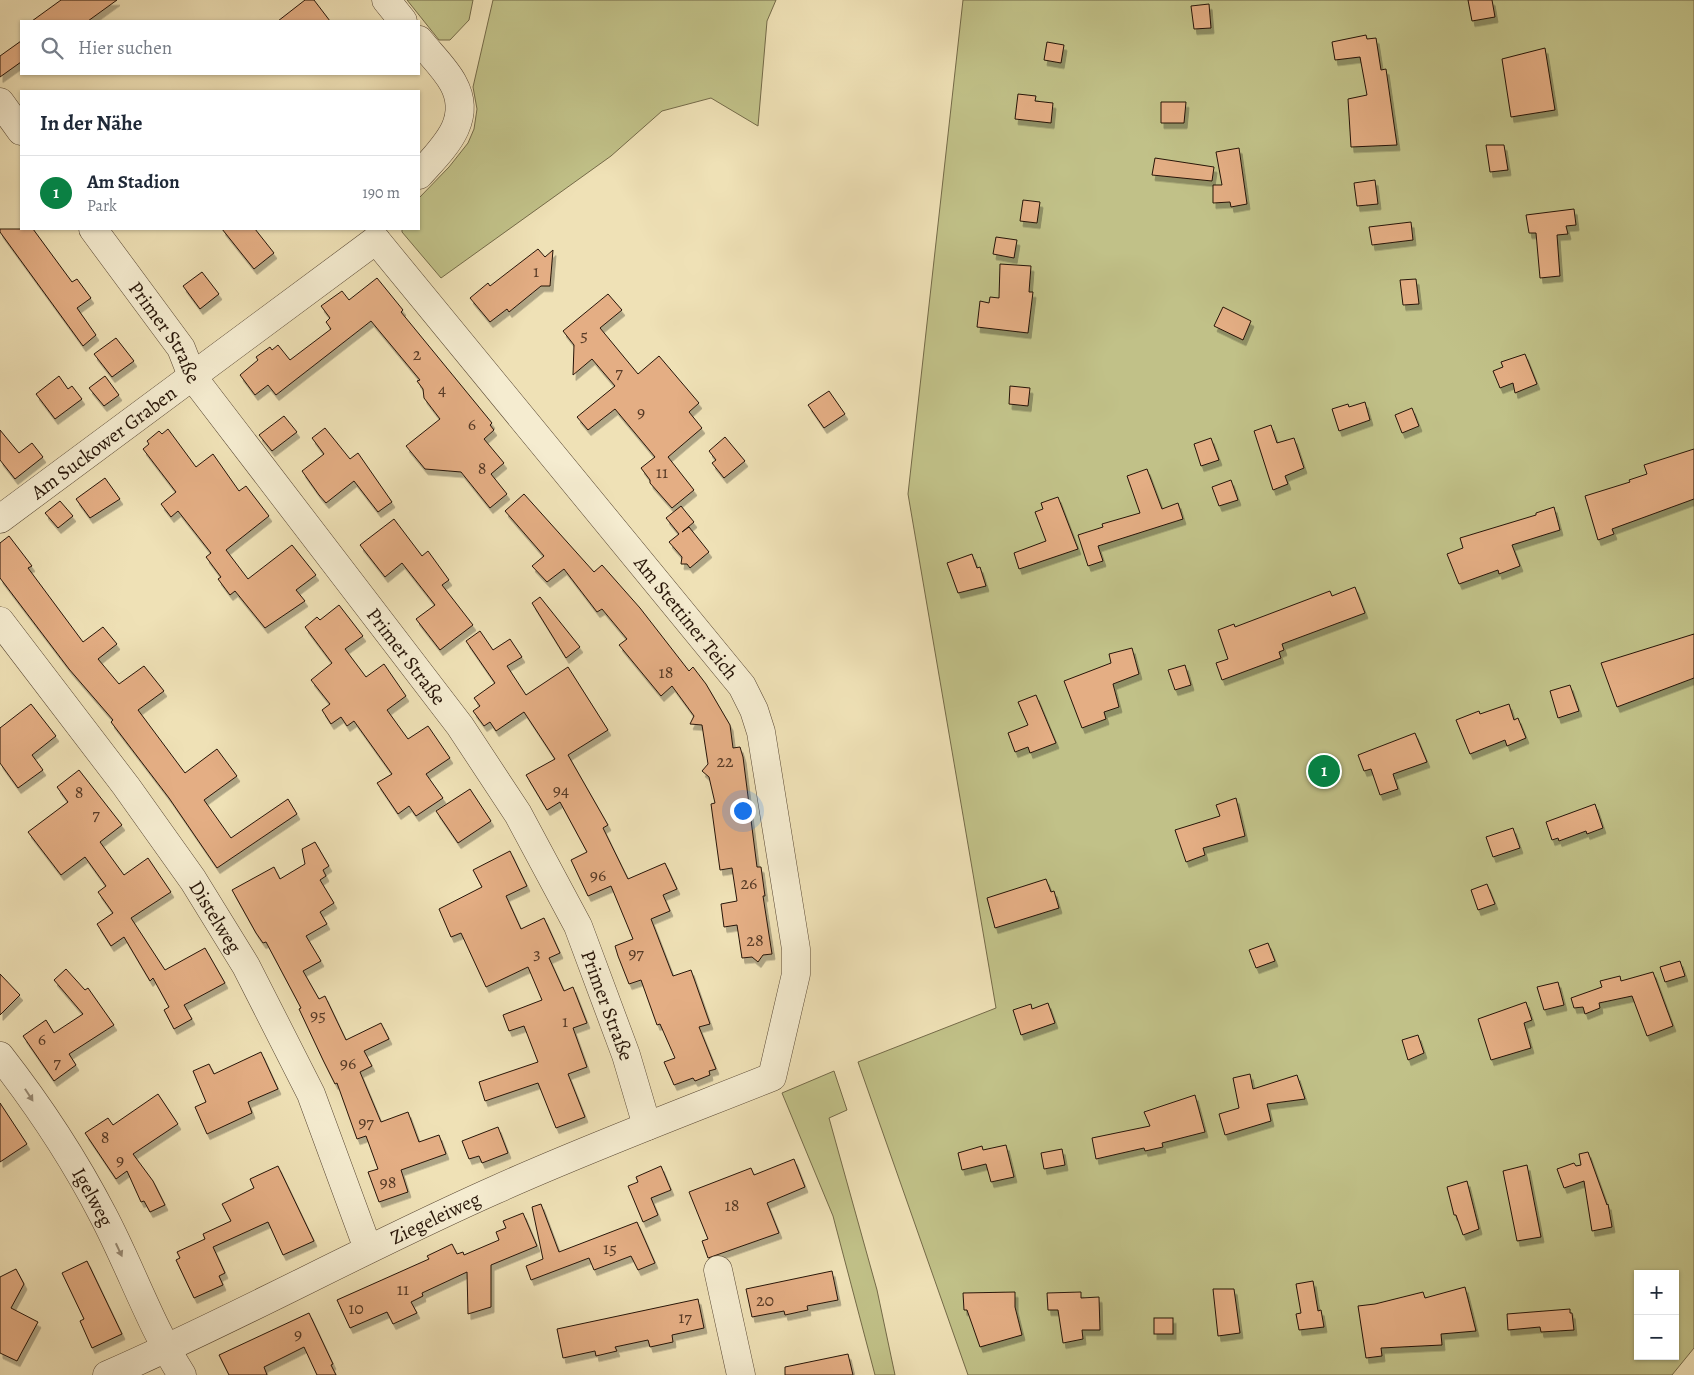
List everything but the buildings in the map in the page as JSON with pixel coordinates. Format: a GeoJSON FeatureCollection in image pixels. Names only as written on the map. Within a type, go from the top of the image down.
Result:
{"type":"FeatureCollection","features":[{"type":"Feature","properties":{"kind":"street"},"geometry":{"type":"LineString","coordinates":[[386,0],[402,20]]}},
{"type":"Feature","properties":{"kind":"street"},"geometry":{"type":"LineString","coordinates":[[420,41],[454,83],[459,106],[458,122],[451,138],[420,174]]}},
{"type":"Feature","properties":{"kind":"street"},"geometry":{"type":"LineString","coordinates":[[0,102],[20,130]]}},
{"type":"Feature","properties":{"kind":"street","name":"Primer Straße"},"geometry":{"type":"LineString","coordinates":[[94,230],[181,348],[192,376],[460,726],[518,814],[578,926],[626,1054],[647,1126]]}},
{"type":"Feature","properties":{"kind":"street","name":"Am Suckower Graben"},"geometry":{"type":"LineString","coordinates":[[0,519],[378,234]]}},
{"type":"Feature","properties":{"kind":"street","name":"Am Stettiner Teich"},"geometry":{"type":"LineString","coordinates":[[378,234],[742,686],[754,710],[762,732],[796,949],[796,974],[772,1077]]}},
{"type":"Feature","properties":{"kind":"street","name":"Distelweg"},"geometry":{"type":"LineString","coordinates":[[0,621],[138,801],[193,880],[246,966],[310,1094],[368,1249]]}},
{"type":"Feature","properties":{"kind":"street","name":"Igelweg"},"geometry":{"type":"LineString","coordinates":[[0,1056],[24,1086],[72,1160],[103,1216],[166,1349],[182,1375]]}},
{"type":"Feature","properties":{"kind":"street","name":"Ziegeleiweg"},"geometry":{"type":"LineString","coordinates":[[107,1375],[166,1349],[368,1249],[496,1190],[647,1126],[772,1077]]}},
{"type":"Feature","properties":{"kind":"street"},"geometry":{"type":"LineString","coordinates":[[718,1270],[741,1375]]}},
{"type":"Feature","properties":{"kind":"green space"},"geometry":{"type":"Polygon","coordinates":[[[407,0],[473,0],[469,20],[450,40],[439,40],[407,0]]]}},
{"type":"Feature","properties":{"kind":"green space"},"geometry":{"type":"Polygon","coordinates":[[[493,0],[776,0],[767,21],[758,126],[711,98],[662,111],[611,156],[441,278],[402,230],[420,230],[420,197],[449,167],[468,143],[474,129],[477,109],[473,87],[493,0]]]}},
{"type":"Feature","properties":{"kind":"green space"},"geometry":{"type":"Polygon","coordinates":[[[963,0],[1694,0],[1694,1348],[1672,1375],[968,1375],[858,1062],[996,1008],[908,494],[963,0]]]}},
{"type":"Feature","properties":{"kind":"green space"},"geometry":{"type":"Polygon","coordinates":[[[834,1071],[847,1110],[829,1118],[877,1290],[895,1375],[875,1375],[833,1216],[782,1093],[834,1071]]]}},
{"type":"Feature","properties":{"kind":"place","name":"Am Stadion"},"geometry":{"type":"Point","coordinates":[1324,771]}}]}
